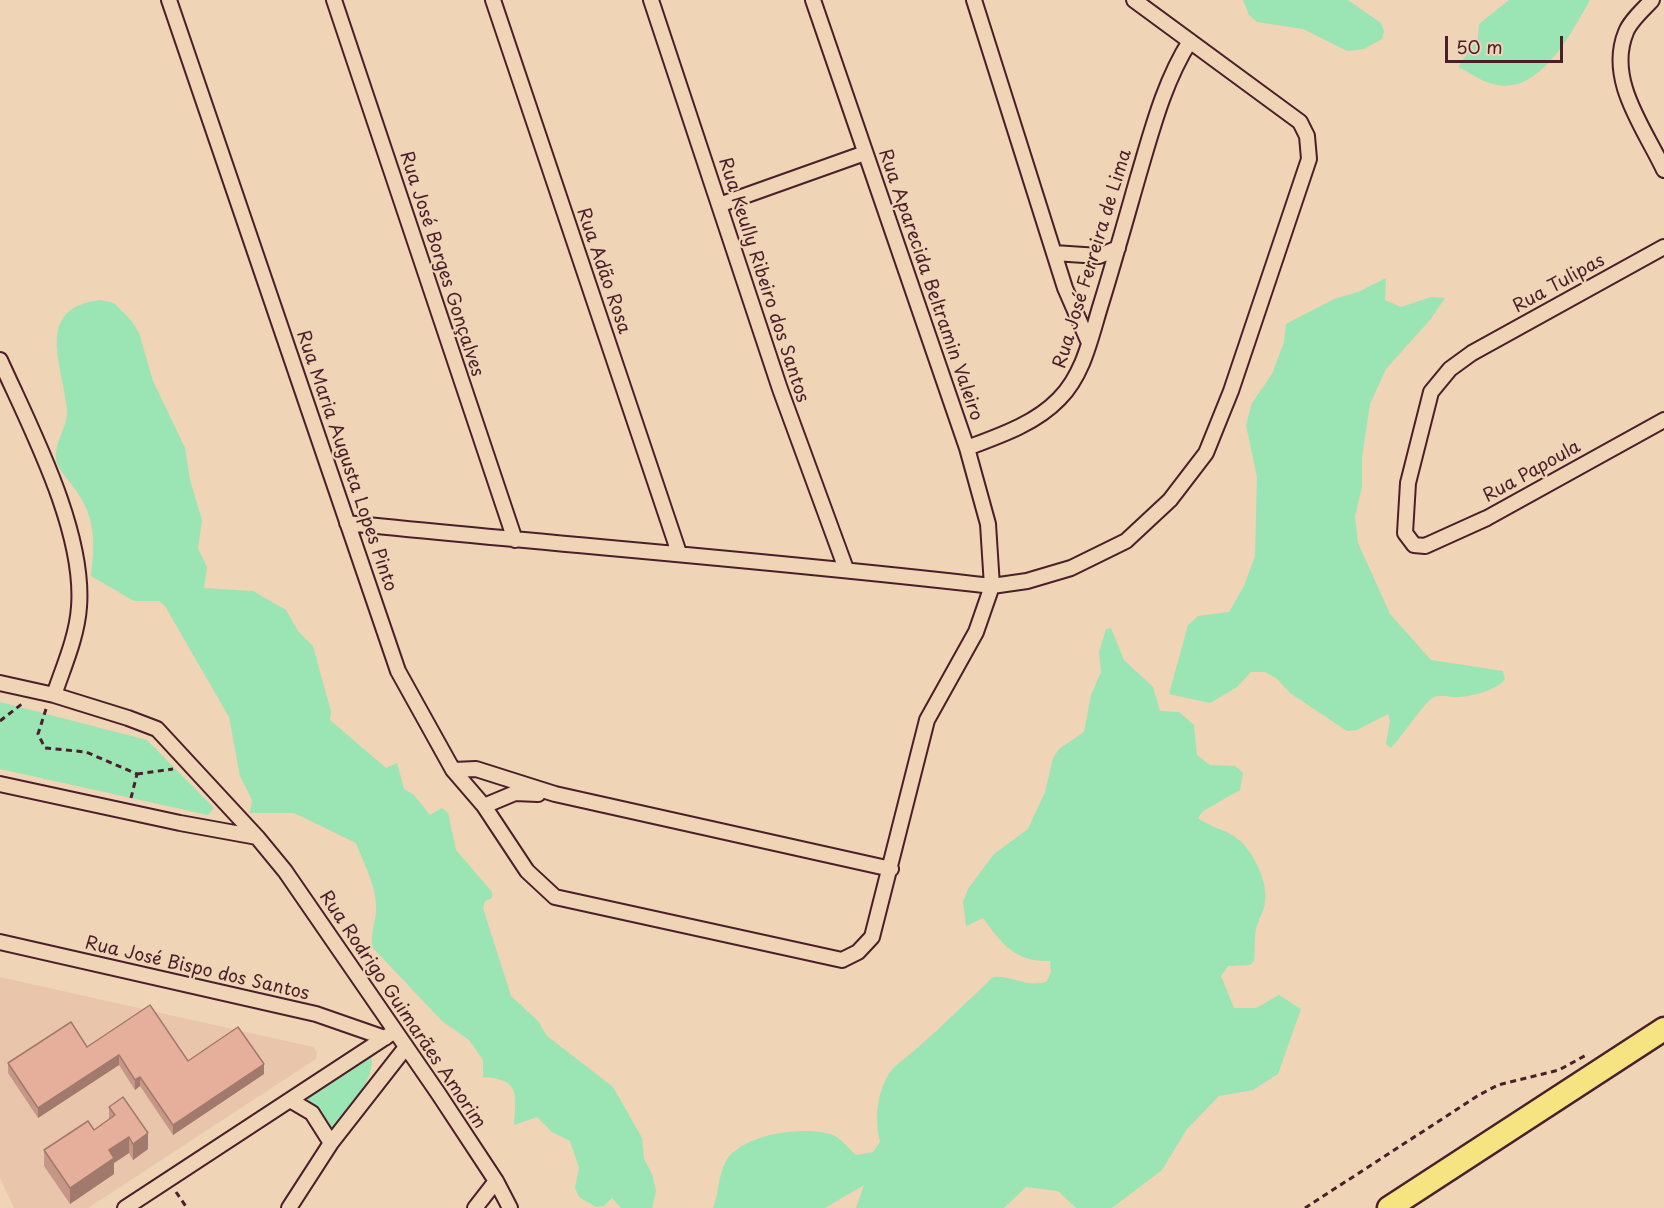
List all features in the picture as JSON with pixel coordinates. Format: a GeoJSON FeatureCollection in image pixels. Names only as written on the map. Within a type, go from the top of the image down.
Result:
{"type":"FeatureCollection","features":[{"type":"Feature","properties":{"kind":"main road"},"geometry":{"type":"LineString","coordinates":[[1389,1208],[1664,1029]]}},
{"type":"Feature","properties":{"kind":"street","name":"Rua José Borges Gonçalves"},"geometry":{"type":"LineString","coordinates":[[334,0],[515,540]]}},
{"type":"Feature","properties":{"kind":"street","name":"Rua Adão Rosa"},"geometry":{"type":"LineString","coordinates":[[493,0],[679,553]]}},
{"type":"Feature","properties":{"kind":"street","name":"Rua Keully Ribeiro dos Santos"},"geometry":{"type":"LineString","coordinates":[[651,0],[780,389],[846,569]]}},
{"type":"Feature","properties":{"kind":"street","name":"Rua Aparecida Beltramin Valeiro"},"geometry":{"type":"LineString","coordinates":[[813,0],[967,448],[988,524],[992,586]]}},
{"type":"Feature","properties":{"kind":"street"},"geometry":{"type":"LineString","coordinates":[[974,0],[1054,253],[1089,343]]}},
{"type":"Feature","properties":{"kind":"street"},"geometry":{"type":"LineString","coordinates":[[347,523],[846,569],[992,586],[1027,581],[1071,568],[1126,541],[1170,500],[1206,453],[1231,391],[1309,159],[1307,136],[1300,122],[1134,0]]}},
{"type":"Feature","properties":{"kind":"street"},"geometry":{"type":"LineString","coordinates":[[1652,0],[1626,32],[1621,60],[1623,92],[1664,170]]}},
{"type":"Feature","properties":{"kind":"street","name":"Rua Maria Augusta Lopes Pinto"},"geometry":{"type":"LineString","coordinates":[[174,1],[398,671],[453,770],[484,806],[527,871],[555,897],[842,960],[858,952],[872,936],[891,869]]}},
{"type":"Feature","properties":{"kind":"street","name":"Rua José Ferreira de Lima"},"geometry":{"type":"LineString","coordinates":[[967,448],[1014,429],[1041,414],[1059,399],[1075,379],[1089,343],[1154,123],[1179,61],[1190,41]]}},
{"type":"Feature","properties":{"kind":"street"},"geometry":{"type":"LineString","coordinates":[[719,205],[865,153]]}},
{"type":"Feature","properties":{"kind":"street","name":"Rua Tulipas"},"geometry":{"type":"LineString","coordinates":[[1414,545],[1405,533],[1408,483],[1431,392],[1450,369],[1472,353],[1664,247]]}},
{"type":"Feature","properties":{"kind":"street"},"geometry":{"type":"LineString","coordinates":[[1054,253],[1099,256],[1118,248]]}},
{"type":"Feature","properties":{"kind":"street"},"geometry":{"type":"LineString","coordinates":[[1,365],[57,493],[70,529],[77,574],[79,608],[54,695]]}},
{"type":"Feature","properties":{"kind":"street","name":"Rua Papoula"},"geometry":{"type":"LineString","coordinates":[[1414,545],[1425,546],[1487,518],[1664,420]]}},
{"type":"Feature","properties":{"kind":"street"},"geometry":{"type":"LineString","coordinates":[[453,770],[476,769],[555,794],[891,869],[927,720],[976,632],[992,586]]}},
{"type":"Feature","properties":{"kind":"street","name":"Rua Rodrigo Guimarães Amorim"},"geometry":{"type":"LineString","coordinates":[[0,683],[54,695],[157,729],[257,837],[336,942],[390,1035],[406,1047],[496,1181],[510,1208]]}},
{"type":"Feature","properties":{"kind":"street"},"geometry":{"type":"LineString","coordinates":[[0,784],[180,823],[257,837]]}},
{"type":"Feature","properties":{"kind":"street"},"geometry":{"type":"LineString","coordinates":[[484,806],[515,793],[555,794]]}},
{"type":"Feature","properties":{"kind":"street","name":"Rua José Bispo dos Santos"},"geometry":{"type":"LineString","coordinates":[[0,942],[316,1014],[390,1035]]}},
{"type":"Feature","properties":{"kind":"street"},"geometry":{"type":"LineString","coordinates":[[125,1208],[390,1035]]}},
{"type":"Feature","properties":{"kind":"street"},"geometry":{"type":"LineString","coordinates":[[289,1208],[331,1143],[406,1047]]}},
{"type":"Feature","properties":{"kind":"street"},"geometry":{"type":"LineString","coordinates":[[290,1100],[312,1113],[331,1143]]}},
{"type":"Feature","properties":{"kind":"street"},"geometry":{"type":"LineString","coordinates":[[475,1208],[496,1181]]}},
{"type":"Feature","properties":{"kind":"path"},"geometry":{"type":"LineString","coordinates":[[0,721],[23,703]]}},
{"type":"Feature","properties":{"kind":"path"},"geometry":{"type":"LineString","coordinates":[[46,709],[38,734],[45,748],[86,752],[137,774],[180,767]]}},
{"type":"Feature","properties":{"kind":"path"},"geometry":{"type":"LineString","coordinates":[[130,802],[137,774]]}},
{"type":"Feature","properties":{"kind":"path"},"geometry":{"type":"LineString","coordinates":[[1305,1208],[1479,1095],[1498,1085],[1559,1070],[1589,1054]]}},
{"type":"Feature","properties":{"kind":"path"},"geometry":{"type":"LineString","coordinates":[[168,1180],[187,1208]]}},
{"type":"Feature","properties":{"kind":"shaded area"},"geometry":{"type":"Polygon","coordinates":[[[0,977],[313,1047],[317,1052],[316,1059],[88,1208],[14,1208],[0,1178],[0,977]]]}},
{"type":"Feature","properties":{"kind":"green space"},"geometry":{"type":"Polygon","coordinates":[[[1243,0],[1348,0],[1381,23],[1384,31],[1382,39],[1364,49],[1347,51],[1303,29],[1257,22],[1249,15],[1243,0]]]}},
{"type":"Feature","properties":{"kind":"green space"},"geometry":{"type":"Polygon","coordinates":[[[1509,0],[1590,0],[1562,47],[1550,62],[1521,83],[1505,86],[1483,81],[1458,67],[1478,38],[1479,24],[1509,0]]]}},
{"type":"Feature","properties":{"kind":"green space"},"geometry":{"type":"Polygon","coordinates":[[[1386,278],[1385,300],[1401,307],[1431,297],[1445,298],[1430,320],[1386,369],[1370,404],[1362,457],[1362,487],[1355,516],[1358,543],[1390,614],[1431,660],[1503,671],[1505,679],[1490,690],[1476,694],[1463,697],[1434,697],[1391,748],[1386,744],[1390,721],[1388,714],[1357,730],[1347,731],[1290,693],[1276,678],[1265,672],[1251,672],[1237,687],[1210,703],[1169,694],[1188,625],[1198,616],[1229,612],[1244,586],[1255,556],[1257,477],[1246,425],[1252,403],[1272,374],[1284,342],[1286,324],[1334,299],[1358,292],[1386,278]]]}},
{"type":"Feature","properties":{"kind":"green space"},"geometry":{"type":"Polygon","coordinates":[[[100,300],[114,303],[131,320],[139,333],[153,381],[185,448],[190,480],[202,520],[198,549],[207,567],[204,588],[253,591],[286,610],[298,631],[313,646],[331,712],[330,720],[386,768],[397,763],[404,789],[414,795],[430,815],[442,808],[448,813],[456,850],[492,892],[492,898],[485,901],[483,908],[511,996],[538,1021],[547,1036],[613,1087],[642,1138],[644,1159],[652,1174],[656,1191],[652,1208],[621,1208],[612,1198],[604,1206],[596,1207],[579,1197],[575,1188],[579,1168],[570,1141],[552,1132],[537,1117],[514,1125],[515,1096],[510,1085],[495,1078],[483,1077],[483,1060],[469,1040],[442,1021],[373,948],[375,898],[372,882],[356,843],[294,813],[250,813],[252,800],[240,776],[229,717],[165,606],[159,601],[134,601],[91,576],[93,542],[90,520],[82,499],[61,471],[56,459],[57,447],[67,416],[57,341],[59,326],[66,314],[79,305],[100,300]]]}},
{"type":"Feature","properties":{"kind":"green space"},"geometry":{"type":"Polygon","coordinates":[[[1111,628],[1124,660],[1153,687],[1160,711],[1179,712],[1194,725],[1197,755],[1210,765],[1235,766],[1243,773],[1240,790],[1203,811],[1198,818],[1239,840],[1255,860],[1262,877],[1265,902],[1256,929],[1254,961],[1250,965],[1228,966],[1221,976],[1234,1008],[1256,1008],[1279,995],[1301,1009],[1278,1074],[1253,1090],[1219,1096],[1187,1129],[1162,1170],[1112,1208],[1076,1208],[1058,1191],[1026,1187],[1004,1208],[856,1208],[864,1185],[825,1208],[713,1208],[725,1163],[732,1153],[758,1139],[775,1134],[808,1131],[835,1136],[856,1155],[873,1152],[880,1142],[877,1119],[880,1094],[895,1066],[993,977],[1027,983],[1047,981],[1051,972],[1050,961],[1038,961],[1011,950],[983,918],[966,926],[963,902],[968,889],[994,854],[1028,829],[1045,792],[1053,758],[1059,749],[1084,732],[1091,695],[1101,672],[1099,652],[1106,629],[1111,628]]]}},
{"type":"Feature","properties":{"kind":"green space"},"geometry":{"type":"Polygon","coordinates":[[[0,702],[147,740],[214,808],[208,815],[0,769],[0,702]]]}},
{"type":"Feature","properties":{"kind":"green space"},"geometry":{"type":"Polygon","coordinates":[[[371,1052],[372,1062],[366,1083],[333,1129],[304,1096],[371,1052]]]}},
{"type":"Feature","properties":{"kind":"building"},"geometry":{"type":"Polygon","coordinates":[[[150,1005],[188,1061],[238,1027],[264,1064],[173,1125],[140,1077],[135,1080],[119,1055],[38,1108],[8,1063],[71,1022],[87,1047],[150,1005]]]}},
{"type":"Feature","properties":{"kind":"building"},"geometry":{"type":"Polygon","coordinates":[[[123,1097],[148,1133],[133,1144],[129,1137],[109,1150],[114,1158],[70,1188],[44,1150],[88,1121],[94,1130],[115,1115],[109,1107],[123,1097]]]}}]}
